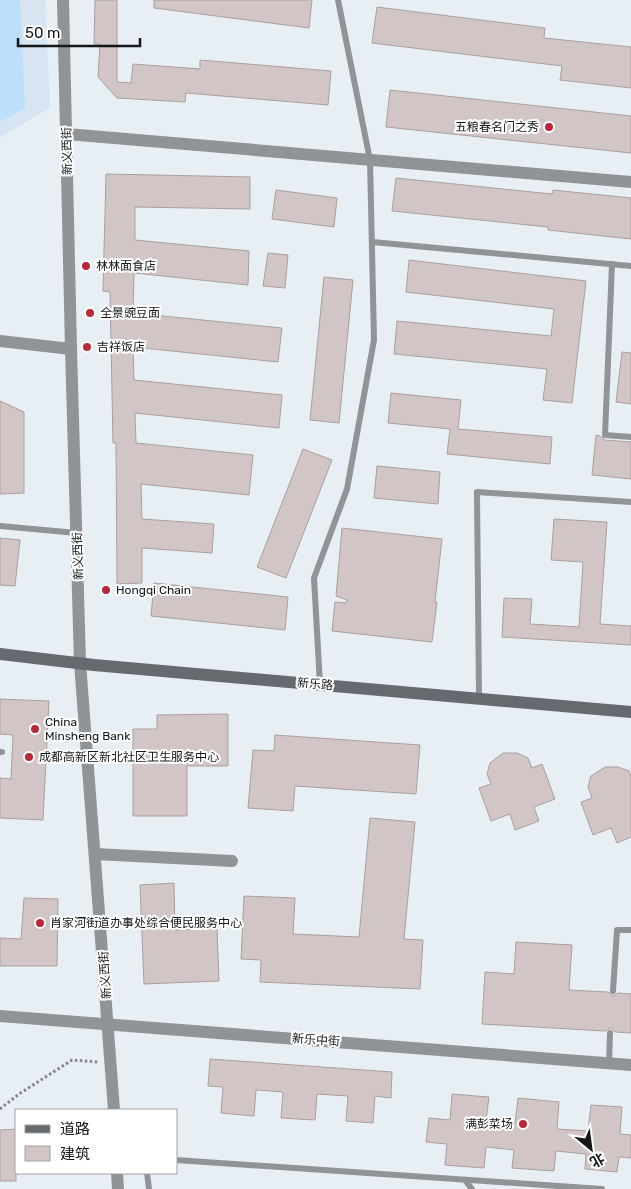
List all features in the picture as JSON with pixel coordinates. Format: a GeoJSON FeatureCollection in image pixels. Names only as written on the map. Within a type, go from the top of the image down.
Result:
{"type":"FeatureCollection","features":[{"type":"Feature","properties":{"kind":"street","name":"新义西街"},"geometry":{"type":"LineString","coordinates":[[63,0],[70,349],[80,663],[114,1109]]}},
{"type":"Feature","properties":{"kind":"street"},"geometry":{"type":"LineString","coordinates":[[67,134],[631,182]]}},
{"type":"Feature","properties":{"kind":"street"},"geometry":{"type":"LineString","coordinates":[[0,341],[70,349]]}},
{"type":"Feature","properties":{"kind":"street","name":"新乐路"},"geometry":{"type":"LineString","coordinates":[[0,654],[80,663],[631,712]]}},
{"type":"Feature","properties":{"kind":"street"},"geometry":{"type":"LineString","coordinates":[[95,854],[232,861]]}},
{"type":"Feature","properties":{"kind":"street","name":"新乐中街"},"geometry":{"type":"LineString","coordinates":[[0,1016],[631,1065]]}},
{"type":"Feature","properties":{"kind":"street"},"geometry":{"type":"LineString","coordinates":[[117,1174],[118,1189]]}},
{"type":"Feature","properties":{"kind":"lane"},"geometry":{"type":"LineString","coordinates":[[320,685],[314,578],[347,489],[374,340],[370,160],[338,0]]}},
{"type":"Feature","properties":{"kind":"lane"},"geometry":{"type":"LineString","coordinates":[[372,242],[631,266]]}},
{"type":"Feature","properties":{"kind":"lane"},"geometry":{"type":"LineString","coordinates":[[612,264],[605,435],[631,437]]}},
{"type":"Feature","properties":{"kind":"lane"},"geometry":{"type":"LineString","coordinates":[[479,699],[477,492],[631,502]]}},
{"type":"Feature","properties":{"kind":"lane"},"geometry":{"type":"LineString","coordinates":[[0,526],[77,533]]}},
{"type":"Feature","properties":{"kind":"lane"},"geometry":{"type":"LineString","coordinates":[[613,991],[617,930],[631,930]]}},
{"type":"Feature","properties":{"kind":"lane"},"geometry":{"type":"LineString","coordinates":[[609,1062],[610,1033]]}},
{"type":"Feature","properties":{"kind":"lane"},"geometry":{"type":"LineString","coordinates":[[178,1160],[602,1189]]}},
{"type":"Feature","properties":{"kind":"lane"},"geometry":{"type":"LineString","coordinates":[[147,1174],[149,1189]]}},
{"type":"Feature","properties":{"kind":"lane"},"geometry":{"type":"LineString","coordinates":[[465,1180],[472,1189]]}},
{"type":"Feature","properties":{"kind":"path"},"geometry":{"type":"LineString","coordinates":[[0,1109],[19,1094],[72,1060],[111,1063]]}},
{"type":"Feature","properties":{"kind":"shaded area"},"geometry":{"type":"Polygon","coordinates":[[[0,0],[45,0],[50,108],[0,137],[0,0]]]}},
{"type":"Feature","properties":{"kind":"shaded area"},"geometry":{"type":"Polygon","coordinates":[[[0,0],[20,0],[25,108],[0,122],[0,0]]]}},
{"type":"Feature","properties":{"kind":"building"},"geometry":{"type":"Polygon","coordinates":[[[95,0],[117,0],[117,82],[131,83],[133,64],[200,69],[200,60],[331,71],[328,105],[186,93],[185,102],[117,98],[98,77],[100,44],[94,44],[95,0]]]}},
{"type":"Feature","properties":{"kind":"building"},"geometry":{"type":"Polygon","coordinates":[[[154,0],[312,0],[309,28],[154,8],[154,0]]]}},
{"type":"Feature","properties":{"kind":"building"},"geometry":{"type":"Polygon","coordinates":[[[377,7],[545,28],[544,38],[631,47],[631,88],[560,80],[562,66],[372,43],[377,7]]]}},
{"type":"Feature","properties":{"kind":"building"},"geometry":{"type":"Polygon","coordinates":[[[390,90],[631,116],[631,153],[386,127],[390,90]]]}},
{"type":"Feature","properties":{"kind":"building"},"geometry":{"type":"Polygon","coordinates":[[[106,174],[250,177],[250,209],[135,207],[135,240],[249,251],[248,285],[134,273],[133,313],[282,328],[278,362],[133,347],[134,380],[282,395],[279,428],[135,413],[136,443],[253,455],[249,495],[141,484],[142,519],[214,524],[212,553],[142,548],[142,583],[117,584],[116,443],[113,443],[110,292],[103,291],[106,174]]]}},
{"type":"Feature","properties":{"kind":"building"},"geometry":{"type":"Polygon","coordinates":[[[396,178],[552,194],[553,190],[631,198],[631,239],[548,230],[548,227],[392,211],[396,178]]]}},
{"type":"Feature","properties":{"kind":"building"},"geometry":{"type":"Polygon","coordinates":[[[276,190],[337,198],[334,227],[272,219],[276,190]]]}},
{"type":"Feature","properties":{"kind":"building"},"geometry":{"type":"Polygon","coordinates":[[[268,253],[288,255],[285,288],[263,286],[268,253]]]}},
{"type":"Feature","properties":{"kind":"building"},"geometry":{"type":"Polygon","coordinates":[[[409,260],[586,281],[572,403],[543,400],[547,369],[394,354],[397,321],[551,336],[554,309],[406,292],[409,260]]]}},
{"type":"Feature","properties":{"kind":"building"},"geometry":{"type":"Polygon","coordinates":[[[324,277],[353,280],[339,423],[310,420],[324,277]]]}},
{"type":"Feature","properties":{"kind":"building"},"geometry":{"type":"Polygon","coordinates":[[[622,352],[631,353],[631,404],[616,402],[622,352]]]}},
{"type":"Feature","properties":{"kind":"building"},"geometry":{"type":"Polygon","coordinates":[[[391,393],[461,400],[458,429],[552,437],[550,464],[447,454],[450,429],[388,423],[391,393]]]}},
{"type":"Feature","properties":{"kind":"building"},"geometry":{"type":"Polygon","coordinates":[[[0,401],[24,412],[24,493],[0,494],[0,401]]]}},
{"type":"Feature","properties":{"kind":"building"},"geometry":{"type":"Polygon","coordinates":[[[596,435],[605,440],[631,442],[631,479],[592,475],[596,435]]]}},
{"type":"Feature","properties":{"kind":"building"},"geometry":{"type":"Polygon","coordinates":[[[303,449],[332,460],[286,578],[257,567],[303,449]]]}},
{"type":"Feature","properties":{"kind":"building"},"geometry":{"type":"Polygon","coordinates":[[[377,466],[440,472],[438,504],[374,498],[377,466]]]}},
{"type":"Feature","properties":{"kind":"building"},"geometry":{"type":"Polygon","coordinates":[[[554,519],[607,522],[600,624],[631,626],[631,645],[502,637],[504,598],[532,599],[530,624],[579,627],[583,562],[551,560],[554,519]]]}},
{"type":"Feature","properties":{"kind":"building"},"geometry":{"type":"Polygon","coordinates":[[[342,528],[442,539],[432,642],[332,631],[335,602],[346,603],[347,600],[336,596],[342,528]]]}},
{"type":"Feature","properties":{"kind":"building"},"geometry":{"type":"Polygon","coordinates":[[[0,538],[20,540],[15,586],[0,585],[0,538]]]}},
{"type":"Feature","properties":{"kind":"building"},"geometry":{"type":"Polygon","coordinates":[[[154,583],[288,597],[285,630],[151,616],[154,583]]]}},
{"type":"Feature","properties":{"kind":"building","name":"成都高新区新北社区卫生服务中心"},"geometry":{"type":"Polygon","coordinates":[[[0,699],[49,701],[43,820],[0,818],[0,778],[11,779],[13,735],[0,734],[0,699]]]}},
{"type":"Feature","properties":{"kind":"building"},"geometry":{"type":"Polygon","coordinates":[[[228,714],[228,766],[187,766],[187,816],[133,816],[133,729],[157,729],[157,715],[228,714]]]}},
{"type":"Feature","properties":{"kind":"building"},"geometry":{"type":"Polygon","coordinates":[[[275,735],[420,745],[416,794],[295,786],[293,811],[248,808],[253,750],[274,751],[275,735]]]}},
{"type":"Feature","properties":{"kind":"building"},"geometry":{"type":"Polygon","coordinates":[[[503,753],[517,753],[528,758],[532,768],[542,764],[555,799],[534,807],[539,821],[515,830],[510,814],[491,821],[479,788],[491,784],[487,774],[490,763],[503,753]]]}},
{"type":"Feature","properties":{"kind":"building"},"geometry":{"type":"Polygon","coordinates":[[[605,767],[618,767],[629,771],[631,776],[631,837],[617,843],[611,828],[593,835],[581,802],[592,798],[588,787],[591,776],[605,767]]]}},
{"type":"Feature","properties":{"kind":"building"},"geometry":{"type":"Polygon","coordinates":[[[370,818],[415,822],[404,939],[423,940],[420,989],[260,982],[261,960],[241,959],[244,896],[295,898],[293,934],[359,937],[370,818]]]}},
{"type":"Feature","properties":{"kind":"building"},"geometry":{"type":"Polygon","coordinates":[[[174,883],[175,930],[217,929],[219,981],[144,984],[140,885],[174,883]]]}},
{"type":"Feature","properties":{"kind":"building","name":"肖家河街道办事处综合便民服务中心"},"geometry":{"type":"Polygon","coordinates":[[[24,898],[58,899],[57,966],[0,966],[0,938],[21,939],[24,898]]]}},
{"type":"Feature","properties":{"kind":"building"},"geometry":{"type":"Polygon","coordinates":[[[516,942],[572,945],[569,990],[608,992],[613,996],[618,993],[631,994],[631,1033],[615,1032],[611,1028],[605,1031],[482,1024],[485,972],[514,974],[516,942]]]}},
{"type":"Feature","properties":{"kind":"building"},"geometry":{"type":"Polygon","coordinates":[[[210,1059],[392,1072],[391,1098],[375,1096],[373,1123],[346,1121],[348,1096],[317,1094],[315,1120],[281,1118],[283,1092],[256,1090],[254,1116],[221,1113],[223,1087],[208,1086],[210,1059]]]}},
{"type":"Feature","properties":{"kind":"building"},"geometry":{"type":"Polygon","coordinates":[[[452,1094],[489,1097],[486,1121],[515,1124],[518,1098],[559,1102],[557,1129],[588,1131],[591,1105],[622,1107],[620,1134],[631,1135],[631,1158],[619,1157],[617,1172],[585,1169],[586,1154],[556,1151],[554,1171],[512,1168],[514,1150],[486,1147],[484,1168],[445,1165],[447,1144],[426,1142],[429,1118],[450,1120],[452,1094]]]}},
{"type":"Feature","properties":{"kind":"building"},"geometry":{"type":"Polygon","coordinates":[[[15,1129],[16,1181],[0,1181],[0,1130],[15,1129]]]}},
{"type":"Feature","properties":{"kind":"place","name":"五粮春名门之秀"},"geometry":{"type":"Point","coordinates":[549,127]}},
{"type":"Feature","properties":{"kind":"place","name":"林林面食店"},"geometry":{"type":"Point","coordinates":[86,266]}},
{"type":"Feature","properties":{"kind":"place","name":"全景豌豆面"},"geometry":{"type":"Point","coordinates":[90,313]}},
{"type":"Feature","properties":{"kind":"place","name":"吉祥饭店"},"geometry":{"type":"Point","coordinates":[87,347]}},
{"type":"Feature","properties":{"kind":"place","name":"Hongqi Chain"},"geometry":{"type":"Point","coordinates":[106,590]}},
{"type":"Feature","properties":{"kind":"place","name":"China Minsheng Bank"},"geometry":{"type":"Point","coordinates":[35,729]}},
{"type":"Feature","properties":{"kind":"place","name":"成都高新区新北社区卫生服务中心"},"geometry":{"type":"Point","coordinates":[29,757]}},
{"type":"Feature","properties":{"kind":"place","name":"肖家河街道办事处综合便民服务中心"},"geometry":{"type":"Point","coordinates":[40,923]}},
{"type":"Feature","properties":{"kind":"place","name":"满彭菜场"},"geometry":{"type":"Point","coordinates":[523,1124]}}]}
